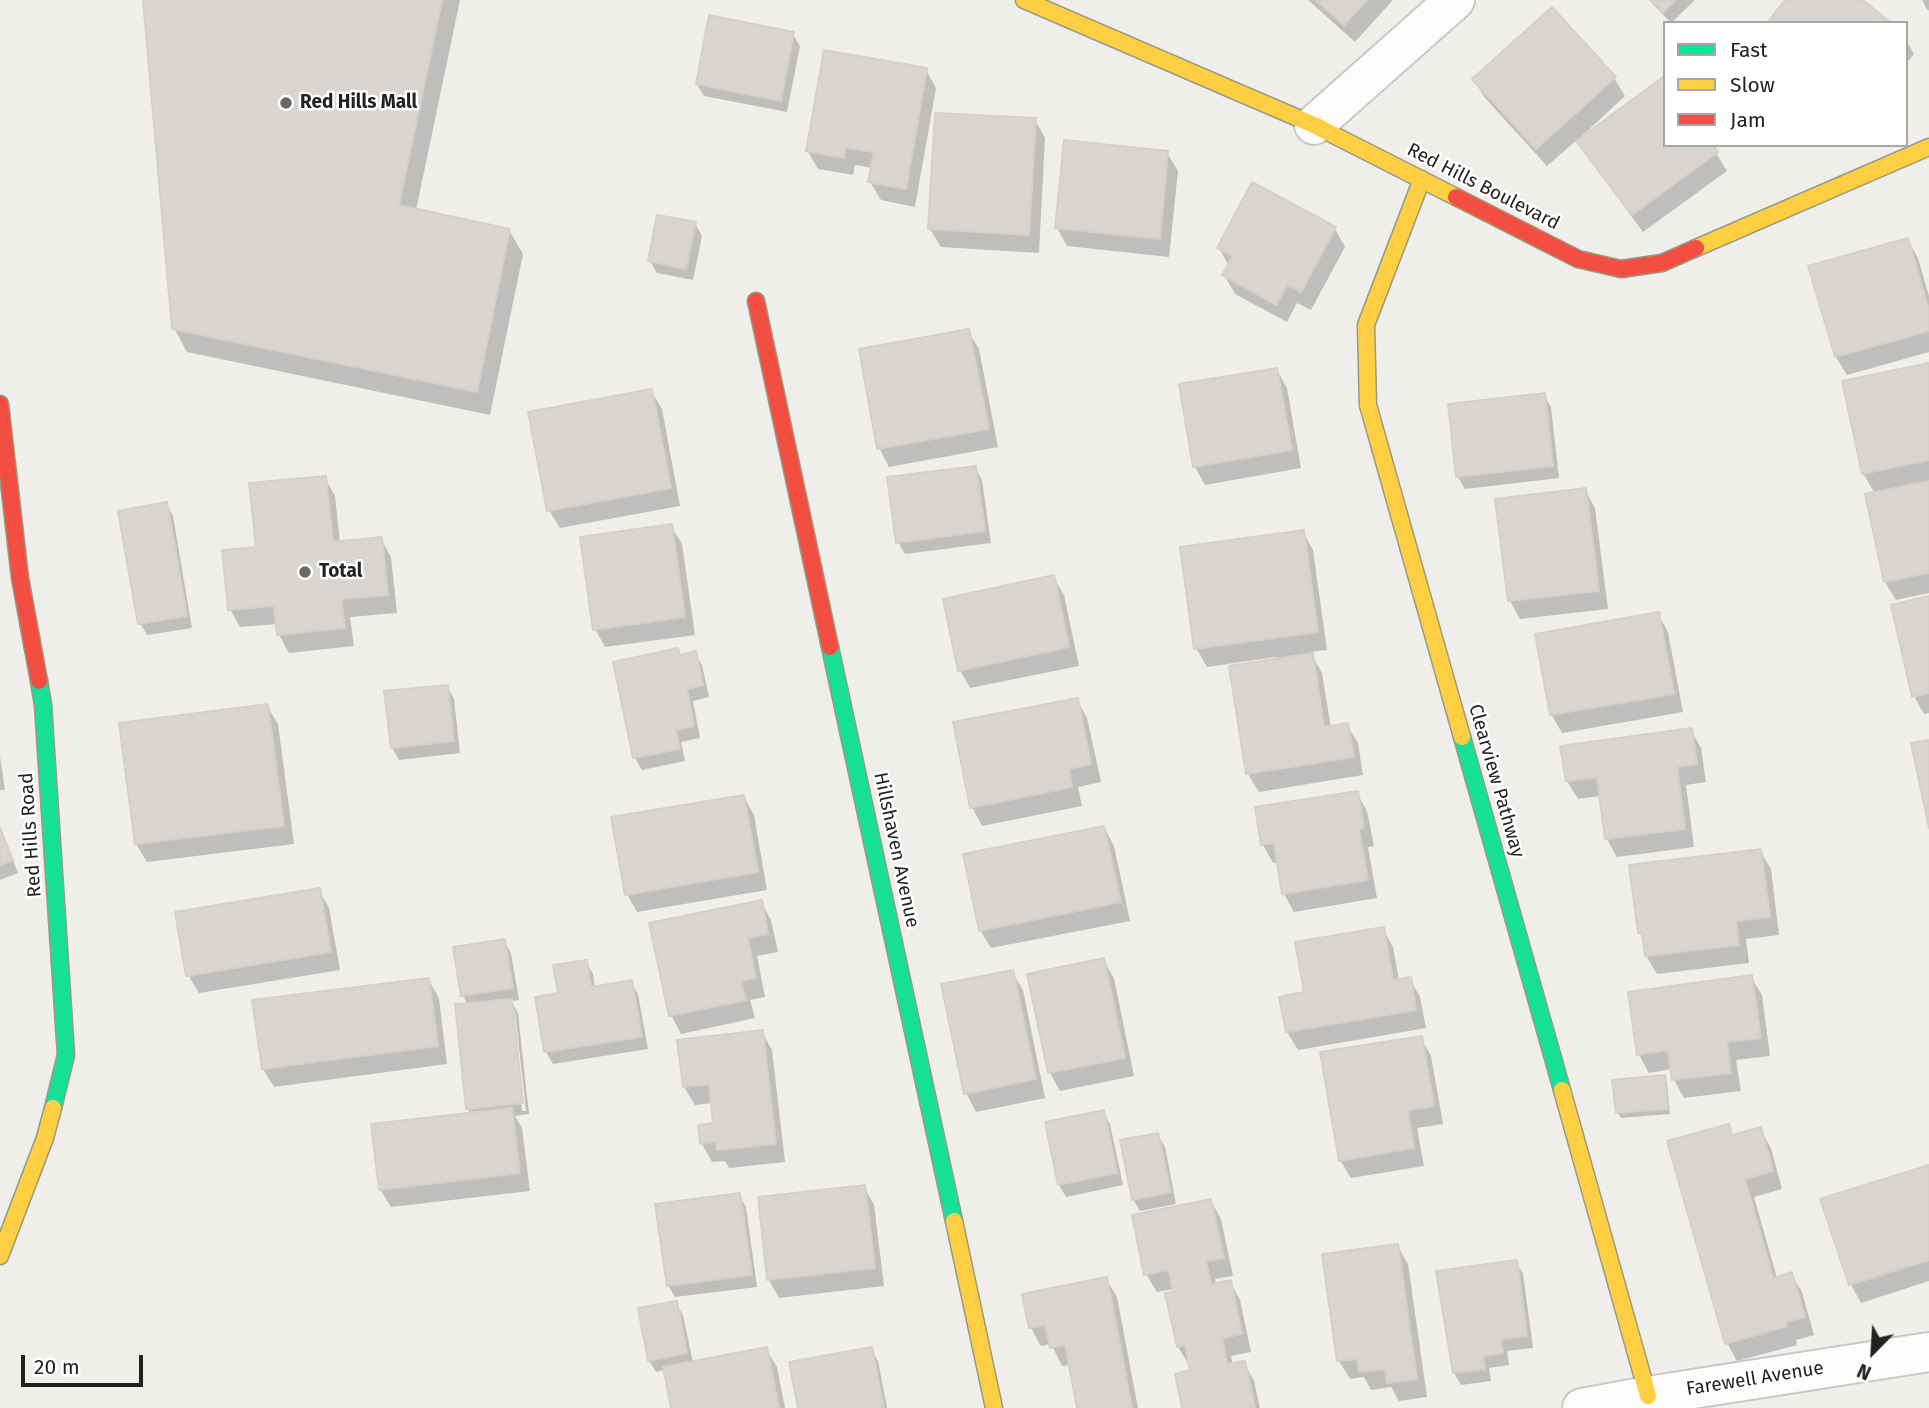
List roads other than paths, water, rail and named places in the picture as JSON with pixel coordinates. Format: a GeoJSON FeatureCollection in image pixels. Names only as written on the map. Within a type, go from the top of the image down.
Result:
{"type":"FeatureCollection","features":[{"type":"Feature","properties":{"kind":"street","name":"Red Hills Boulevard"},"geometry":{"type":"LineString","coordinates":[[1024,0],[1314,125],[1578,259],[1621,269],[1662,263],[1929,147]]}},
{"type":"Feature","properties":{"kind":"street"},"geometry":{"type":"LineString","coordinates":[[1314,125],[1455,0]]}},
{"type":"Feature","properties":{"kind":"street","name":"Clearview Pathway"},"geometry":{"type":"LineString","coordinates":[[1422,179],[1366,325],[1368,405],[1648,1395]]}},
{"type":"Feature","properties":{"kind":"street","name":"Hillshaven Avenue"},"geometry":{"type":"LineString","coordinates":[[756,301],[995,1408]]}},
{"type":"Feature","properties":{"kind":"street","name":"Red Hills Road"},"geometry":{"type":"LineString","coordinates":[[0,404],[10,584],[43,705],[66,1055],[45,1138],[0,1256]]}},
{"type":"Feature","properties":{"kind":"street","name":"Farewell Avenue"},"geometry":{"type":"LineString","coordinates":[[1582,1408],[1648,1395],[1929,1352]]}},
{"type":"Feature","properties":{"kind":"place","name":"Red Hills Mall"},"geometry":{"type":"Point","coordinates":[286,103]}},
{"type":"Feature","properties":{"kind":"place","name":"Total"},"geometry":{"type":"Point","coordinates":[305,572]}}]}
